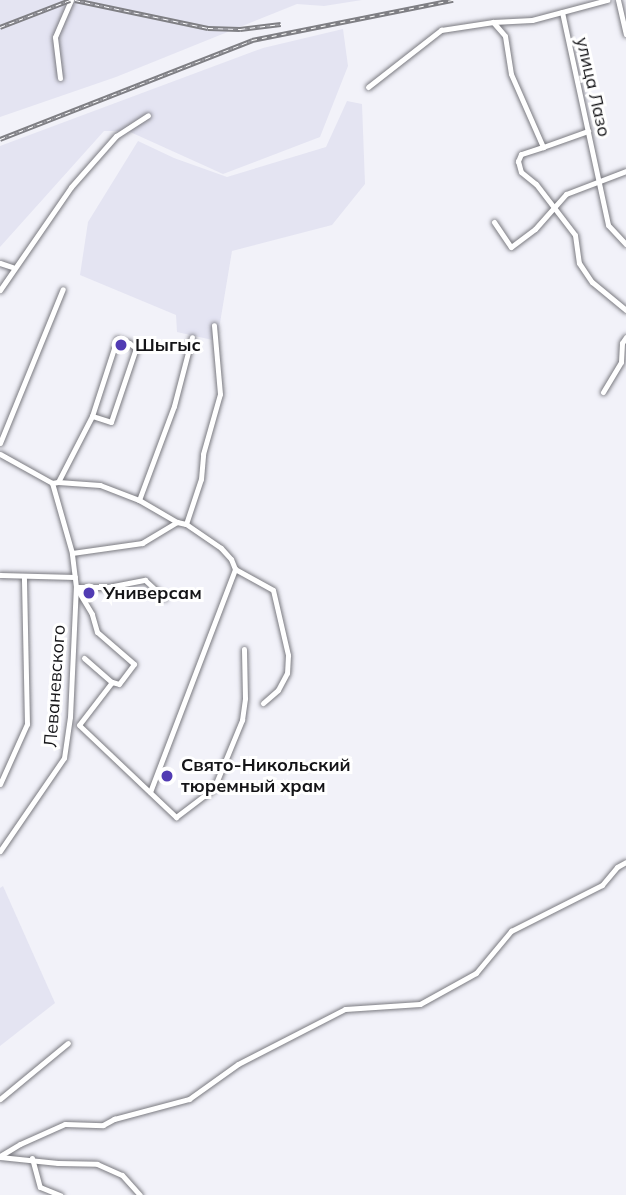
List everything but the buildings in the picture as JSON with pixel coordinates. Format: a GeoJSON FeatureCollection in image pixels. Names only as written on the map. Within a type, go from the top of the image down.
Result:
{"type":"FeatureCollection","features":[{"type":"Feature","properties":{"kind":"street"},"geometry":{"type":"LineString","coordinates":[[60,78],[55,37],[71,0]]}},
{"type":"Feature","properties":{"kind":"street"},"geometry":{"type":"LineString","coordinates":[[368,87],[441,30],[493,22],[532,20],[607,0]]}},
{"type":"Feature","properties":{"kind":"street"},"geometry":{"type":"LineString","coordinates":[[618,0],[626,34]]}},
{"type":"Feature","properties":{"kind":"street","name":"улица Лазо"},"geometry":{"type":"LineString","coordinates":[[562,12],[608,225],[626,244]]}},
{"type":"Feature","properties":{"kind":"street"},"geometry":{"type":"LineString","coordinates":[[493,22],[505,36],[511,74],[543,146]]}},
{"type":"Feature","properties":{"kind":"street"},"geometry":{"type":"LineString","coordinates":[[0,290],[12,267],[71,187],[110,142],[148,114]]}},
{"type":"Feature","properties":{"kind":"street"},"geometry":{"type":"LineString","coordinates":[[588,131],[521,154],[518,161],[521,172],[536,184],[575,235],[579,263],[592,282],[626,310]]}},
{"type":"Feature","properties":{"kind":"street"},"geometry":{"type":"LineString","coordinates":[[494,222],[511,247],[535,229],[566,194],[626,171]]}},
{"type":"Feature","properties":{"kind":"street"},"geometry":{"type":"LineString","coordinates":[[0,263],[12,267]]}},
{"type":"Feature","properties":{"kind":"street"},"geometry":{"type":"LineString","coordinates":[[0,443],[63,289]]}},
{"type":"Feature","properties":{"kind":"street"},"geometry":{"type":"LineString","coordinates":[[186,524],[201,478],[205,444],[220,394],[214,325]]}},
{"type":"Feature","properties":{"kind":"street"},"geometry":{"type":"LineString","coordinates":[[139,500],[174,406],[191,337]]}},
{"type":"Feature","properties":{"kind":"street"},"geometry":{"type":"LineString","coordinates":[[603,393],[621,362],[622,343],[626,337]]}},
{"type":"Feature","properties":{"kind":"street"},"geometry":{"type":"LineString","coordinates":[[55,482],[92,416],[117,339],[136,348],[111,422],[92,416]]}},
{"type":"Feature","properties":{"kind":"street"},"geometry":{"type":"LineString","coordinates":[[0,454],[55,482],[100,485],[139,500],[177,522],[186,524],[221,548],[231,559],[235,569],[273,590],[288,655],[287,673],[278,690],[263,704]]}},
{"type":"Feature","properties":{"kind":"street","name":"Леваневского"},"geometry":{"type":"LineString","coordinates":[[0,851],[64,758],[70,718],[76,587],[72,553],[55,482]]}},
{"type":"Feature","properties":{"kind":"street"},"geometry":{"type":"LineString","coordinates":[[72,553],[142,543],[177,522]]}},
{"type":"Feature","properties":{"kind":"street"},"geometry":{"type":"LineString","coordinates":[[150,792],[235,569]]}},
{"type":"Feature","properties":{"kind":"street"},"geometry":{"type":"LineString","coordinates":[[0,575],[75,577]]}},
{"type":"Feature","properties":{"kind":"street"},"geometry":{"type":"LineString","coordinates":[[0,784],[27,724],[24,576]]}},
{"type":"Feature","properties":{"kind":"street"},"geometry":{"type":"LineString","coordinates":[[76,587],[108,587],[145,580],[164,598]]}},
{"type":"Feature","properties":{"kind":"street","name":"Леваневского"},"geometry":{"type":"LineString","coordinates":[[76,587],[92,614],[97,632],[134,664],[119,684],[112,682],[84,658]]}},
{"type":"Feature","properties":{"kind":"street","name":"Леваневского"},"geometry":{"type":"LineString","coordinates":[[112,682],[79,725],[176,817],[214,788],[242,720],[246,698],[244,649]]}},
{"type":"Feature","properties":{"kind":"street"},"geometry":{"type":"LineString","coordinates":[[0,1156],[65,1124],[103,1125],[114,1119],[189,1099],[238,1064],[345,1009],[420,1004],[477,973],[511,931],[602,885],[617,867],[626,862]]}},
{"type":"Feature","properties":{"kind":"street"},"geometry":{"type":"LineString","coordinates":[[0,1099],[68,1043]]}},
{"type":"Feature","properties":{"kind":"street"},"geometry":{"type":"LineString","coordinates":[[0,1156],[58,1163],[97,1164],[122,1175],[140,1195]]}},
{"type":"Feature","properties":{"kind":"street"},"geometry":{"type":"LineString","coordinates":[[32,1158],[40,1187],[60,1195]]}},
{"type":"Feature","properties":{"kind":"shaded area"},"geometry":{"type":"Polygon","coordinates":[[[0,0],[362,0],[324,6],[297,4],[116,77],[0,117],[0,0]]]}},
{"type":"Feature","properties":{"kind":"shaded area"},"geometry":{"type":"Polygon","coordinates":[[[343,29],[348,66],[320,137],[223,174],[128,131],[104,131],[0,247],[0,146],[263,48],[343,29]]]}},
{"type":"Feature","properties":{"kind":"shaded area"},"geometry":{"type":"Polygon","coordinates":[[[347,101],[362,104],[365,184],[332,225],[232,251],[217,341],[177,332],[176,315],[80,275],[88,222],[138,141],[174,158],[227,177],[326,147],[347,101]]]}},
{"type":"Feature","properties":{"kind":"shaded area"},"geometry":{"type":"Polygon","coordinates":[[[3,886],[55,1003],[0,1046],[0,888],[3,886]]]}},
{"type":"Feature","properties":{"kind":"railway"},"geometry":{"type":"LineString","coordinates":[[0,27],[70,0]]}},
{"type":"Feature","properties":{"kind":"railway"},"geometry":{"type":"LineString","coordinates":[[75,0],[208,28],[240,29],[281,24]]}},
{"type":"Feature","properties":{"kind":"railway"},"geometry":{"type":"LineString","coordinates":[[0,139],[252,40],[453,0]]}},
{"type":"Feature","properties":{"kind":"place","name":"Шыгыс"},"geometry":{"type":"Point","coordinates":[121,345]}},
{"type":"Feature","properties":{"kind":"place","name":"Универсам"},"geometry":{"type":"Point","coordinates":[89,593]}},
{"type":"Feature","properties":{"kind":"place","name":"Свято-Никольский тюремный храм"},"geometry":{"type":"Point","coordinates":[167,776]}}]}
